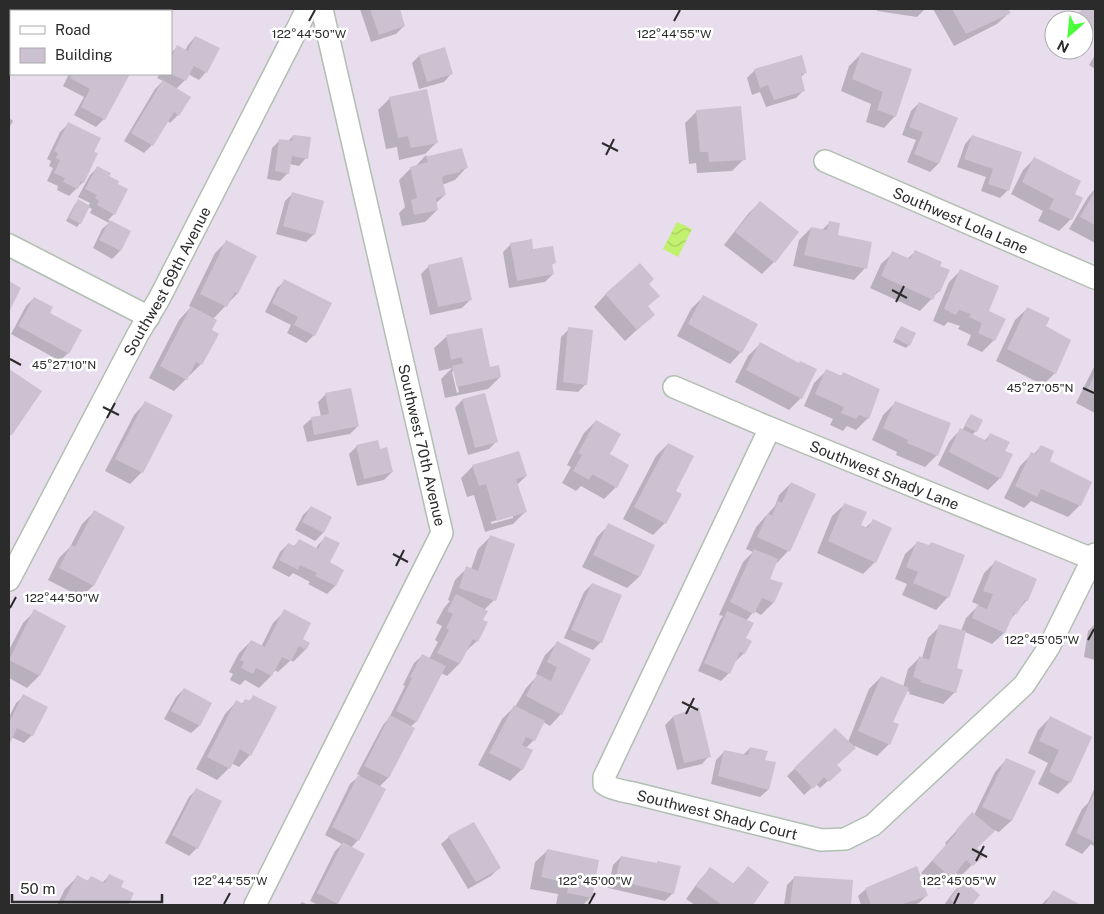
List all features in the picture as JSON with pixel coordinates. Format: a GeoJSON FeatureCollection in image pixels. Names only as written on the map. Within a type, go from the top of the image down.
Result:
{"type":"FeatureCollection","features":[{"type":"Feature","properties":{"kind":"street","name":"Southwest 69th Avenue"},"geometry":{"type":"LineString","coordinates":[[9,580],[148,317],[307,9]]}},
{"type":"Feature","properties":{"kind":"street","name":"Southwest 70th Avenue"},"geometry":{"type":"LineString","coordinates":[[255,905],[442,533],[322,9]]}},
{"type":"Feature","properties":{"kind":"street","name":"Southwest Lola Lane"},"geometry":{"type":"LineString","coordinates":[[825,161],[1095,278]]}},
{"type":"Feature","properties":{"kind":"street"},"geometry":{"type":"LineString","coordinates":[[9,245],[148,317]]}},
{"type":"Feature","properties":{"kind":"street","name":"Southwest Shady Lane"},"geometry":{"type":"LineString","coordinates":[[674,387],[770,428],[1094,558]]}},
{"type":"Feature","properties":{"kind":"street","name":"Southwest Shady Court"},"geometry":{"type":"LineString","coordinates":[[770,428],[610,763],[604,777],[604,784],[609,788],[821,840],[845,839],[873,825],[1024,685],[1049,648],[1094,558]]}},
{"type":"Feature","properties":{"kind":"water"},"geometry":{"type":"Polygon","coordinates":[[[677,222],[692,229],[678,257],[663,249],[677,222]]]}},
{"type":"Feature","properties":{"kind":"building"},"geometry":{"type":"Polygon","coordinates":[[[370,9],[400,9],[405,26],[379,35],[370,9]]]}},
{"type":"Feature","properties":{"kind":"building"},"geometry":{"type":"Polygon","coordinates":[[[952,9],[1008,9],[1011,13],[966,34],[952,9]]]}},
{"type":"Feature","properties":{"kind":"building"},"geometry":{"type":"Polygon","coordinates":[[[1095,9],[1094,30],[1094,10],[1082,10],[1095,9]]]}},
{"type":"Feature","properties":{"kind":"building"},"geometry":{"type":"Polygon","coordinates":[[[195,36],[220,48],[207,73],[194,66],[186,81],[172,74],[172,55],[177,45],[188,51],[195,36]]]}},
{"type":"Feature","properties":{"kind":"building"},"geometry":{"type":"Polygon","coordinates":[[[445,47],[453,74],[427,82],[419,55],[445,47]]]}},
{"type":"Feature","properties":{"kind":"building"},"geometry":{"type":"Polygon","coordinates":[[[861,52],[912,69],[896,117],[877,110],[883,92],[852,79],[861,52]]]}},
{"type":"Feature","properties":{"kind":"building"},"geometry":{"type":"Polygon","coordinates":[[[802,55],[807,73],[801,74],[805,91],[774,100],[768,85],[760,88],[754,69],[802,55]]]}},
{"type":"Feature","properties":{"kind":"building"},"geometry":{"type":"Polygon","coordinates":[[[72,75],[129,75],[105,120],[81,107],[90,89],[70,78],[72,75]]]}},
{"type":"Feature","properties":{"kind":"building"},"geometry":{"type":"Polygon","coordinates":[[[163,80],[191,97],[179,116],[174,112],[153,146],[131,133],[163,80]]]}},
{"type":"Feature","properties":{"kind":"building"},"geometry":{"type":"Polygon","coordinates":[[[427,89],[438,143],[411,148],[408,136],[398,138],[389,97],[427,89]]]}},
{"type":"Feature","properties":{"kind":"building"},"geometry":{"type":"Polygon","coordinates":[[[919,102],[958,118],[939,164],[914,154],[923,132],[909,127],[919,102]]]}},
{"type":"Feature","properties":{"kind":"building"},"geometry":{"type":"Polygon","coordinates":[[[741,106],[746,160],[709,162],[708,152],[700,152],[696,110],[741,106]]]}},
{"type":"Feature","properties":{"kind":"building"},"geometry":{"type":"Polygon","coordinates":[[[68,122],[101,138],[94,152],[98,153],[84,183],[81,181],[78,189],[63,182],[65,178],[54,173],[60,160],[56,158],[58,153],[54,151],[68,122]]]}},
{"type":"Feature","properties":{"kind":"building"},"geometry":{"type":"Polygon","coordinates":[[[293,135],[311,137],[308,159],[292,156],[289,174],[275,171],[279,139],[292,141],[293,135]]]}},
{"type":"Feature","properties":{"kind":"building"},"geometry":{"type":"Polygon","coordinates":[[[972,135],[1022,152],[1009,191],[988,184],[993,169],[964,159],[972,135]]]}},
{"type":"Feature","properties":{"kind":"building"},"geometry":{"type":"Polygon","coordinates":[[[462,148],[468,168],[443,176],[446,195],[436,198],[438,210],[414,215],[411,200],[417,198],[410,167],[428,162],[425,155],[429,156],[462,148]]]}},
{"type":"Feature","properties":{"kind":"building"},"geometry":{"type":"Polygon","coordinates":[[[1034,157],[1081,181],[1075,194],[1083,198],[1072,220],[1049,209],[1054,199],[1022,182],[1034,157]]]}},
{"type":"Feature","properties":{"kind":"building"},"geometry":{"type":"Polygon","coordinates":[[[97,166],[111,173],[109,176],[119,181],[118,184],[128,189],[115,215],[97,205],[99,201],[95,198],[97,195],[85,189],[97,166]]]}},
{"type":"Feature","properties":{"kind":"building"},"geometry":{"type":"Polygon","coordinates":[[[1095,191],[1095,225],[1080,217],[1095,191]]]}},
{"type":"Feature","properties":{"kind":"building"},"geometry":{"type":"Polygon","coordinates":[[[292,192],[324,201],[315,235],[283,226],[292,192]]]}},
{"type":"Feature","properties":{"kind":"building"},"geometry":{"type":"Polygon","coordinates":[[[78,199],[90,206],[81,224],[69,218],[78,199]]]}},
{"type":"Feature","properties":{"kind":"building"},"geometry":{"type":"Polygon","coordinates":[[[760,201],[799,232],[775,263],[735,232],[760,201]]]}},
{"type":"Feature","properties":{"kind":"building"},"geometry":{"type":"Polygon","coordinates":[[[110,220],[131,231],[121,251],[99,240],[110,220]]]}},
{"type":"Feature","properties":{"kind":"building"},"geometry":{"type":"Polygon","coordinates":[[[829,221],[840,223],[838,235],[872,242],[867,269],[804,255],[811,227],[827,230],[829,221]]]}},
{"type":"Feature","properties":{"kind":"building"},"geometry":{"type":"Polygon","coordinates":[[[532,239],[533,249],[553,246],[556,263],[552,264],[554,274],[517,281],[510,243],[532,239]]]}},
{"type":"Feature","properties":{"kind":"building"},"geometry":{"type":"Polygon","coordinates":[[[226,240],[257,256],[238,294],[235,292],[227,307],[200,294],[226,240]]]}},
{"type":"Feature","properties":{"kind":"building"},"geometry":{"type":"Polygon","coordinates":[[[915,250],[942,262],[940,266],[950,270],[940,292],[937,291],[933,300],[881,276],[892,251],[910,259],[915,250]]]}},
{"type":"Feature","properties":{"kind":"building"},"geometry":{"type":"Polygon","coordinates":[[[462,257],[472,300],[438,307],[428,265],[462,257]]]}},
{"type":"Feature","properties":{"kind":"building"},"geometry":{"type":"Polygon","coordinates":[[[640,263],[654,279],[649,284],[660,296],[648,306],[655,315],[637,330],[605,294],[640,263]]]}},
{"type":"Feature","properties":{"kind":"building"},"geometry":{"type":"Polygon","coordinates":[[[960,269],[999,286],[989,311],[1006,319],[995,341],[978,333],[982,323],[969,317],[971,314],[959,310],[956,315],[944,309],[960,269]]]}},
{"type":"Feature","properties":{"kind":"building"},"geometry":{"type":"Polygon","coordinates":[[[284,279],[332,303],[315,336],[294,325],[298,317],[272,303],[284,279]]]}},
{"type":"Feature","properties":{"kind":"building"},"geometry":{"type":"Polygon","coordinates":[[[9,281],[21,288],[9,312],[9,281]]]}},
{"type":"Feature","properties":{"kind":"building"},"geometry":{"type":"Polygon","coordinates":[[[703,295],[758,324],[742,353],[688,324],[703,295]]]}},
{"type":"Feature","properties":{"kind":"building"},"geometry":{"type":"Polygon","coordinates":[[[34,297],[53,307],[50,313],[82,330],[69,354],[18,326],[34,297]]]}},
{"type":"Feature","properties":{"kind":"building"},"geometry":{"type":"Polygon","coordinates":[[[191,306],[217,320],[212,330],[219,334],[202,365],[196,362],[187,380],[160,366],[191,306]]]}},
{"type":"Feature","properties":{"kind":"building"},"geometry":{"type":"Polygon","coordinates":[[[1027,307],[1050,318],[1046,326],[1071,340],[1056,374],[1007,349],[1027,307]]]}},
{"type":"Feature","properties":{"kind":"building"},"geometry":{"type":"Polygon","coordinates":[[[901,326],[916,333],[910,346],[895,338],[901,326]]]}},
{"type":"Feature","properties":{"kind":"building"},"geometry":{"type":"Polygon","coordinates":[[[568,327],[593,330],[587,385],[563,382],[568,327]]]}},
{"type":"Feature","properties":{"kind":"building"},"geometry":{"type":"Polygon","coordinates":[[[482,328],[490,367],[499,365],[501,377],[457,387],[452,366],[464,363],[461,357],[451,360],[446,335],[482,328]]]}},
{"type":"Feature","properties":{"kind":"building"},"geometry":{"type":"Polygon","coordinates":[[[760,342],[799,363],[800,361],[817,369],[802,399],[746,370],[760,342]]]}},
{"type":"Feature","properties":{"kind":"building"},"geometry":{"type":"Polygon","coordinates":[[[9,369],[42,391],[12,435],[9,433],[9,369]]]}},
{"type":"Feature","properties":{"kind":"building"},"geometry":{"type":"Polygon","coordinates":[[[826,369],[842,376],[843,372],[880,389],[869,419],[859,415],[856,419],[841,413],[844,407],[815,394],[826,369]]]}},
{"type":"Feature","properties":{"kind":"building"},"geometry":{"type":"Polygon","coordinates":[[[1095,374],[1095,395],[1087,391],[1095,374]]]}},
{"type":"Feature","properties":{"kind":"building"},"geometry":{"type":"Polygon","coordinates":[[[351,388],[359,426],[314,435],[311,417],[329,414],[325,393],[351,388]]]}},
{"type":"Feature","properties":{"kind":"building"},"geometry":{"type":"Polygon","coordinates":[[[485,393],[498,442],[475,448],[462,399],[485,393]]]}},
{"type":"Feature","properties":{"kind":"building"},"geometry":{"type":"Polygon","coordinates":[[[145,401],[173,415],[143,473],[115,459],[145,401]]]}},
{"type":"Feature","properties":{"kind":"building"},"geometry":{"type":"Polygon","coordinates":[[[895,401],[951,423],[938,456],[907,443],[908,440],[883,428],[895,401]]]}},
{"type":"Feature","properties":{"kind":"building"},"geometry":{"type":"Polygon","coordinates":[[[971,414],[983,420],[977,432],[965,426],[971,414]]]}},
{"type":"Feature","properties":{"kind":"building"},"geometry":{"type":"Polygon","coordinates":[[[596,420],[621,434],[610,454],[629,465],[617,488],[592,474],[589,480],[573,471],[582,455],[578,453],[596,420]]]}},
{"type":"Feature","properties":{"kind":"building"},"geometry":{"type":"Polygon","coordinates":[[[960,428],[987,441],[990,433],[1010,442],[1005,451],[1013,454],[1001,479],[949,452],[960,428]]]}},
{"type":"Feature","properties":{"kind":"building"},"geometry":{"type":"Polygon","coordinates":[[[378,440],[380,449],[387,447],[393,472],[364,479],[356,445],[378,440]]]}},
{"type":"Feature","properties":{"kind":"building"},"geometry":{"type":"Polygon","coordinates":[[[668,443],[694,456],[676,491],[682,494],[666,524],[634,507],[668,443]]]}},
{"type":"Feature","properties":{"kind":"building"},"geometry":{"type":"Polygon","coordinates":[[[1041,445],[1054,451],[1050,461],[1092,482],[1081,506],[1041,489],[1037,497],[1015,486],[1031,452],[1036,454],[1041,445]]]}},
{"type":"Feature","properties":{"kind":"building"},"geometry":{"type":"Polygon","coordinates":[[[519,451],[527,476],[516,479],[527,512],[497,521],[486,484],[479,486],[472,465],[519,451]]]}},
{"type":"Feature","properties":{"kind":"building"},"geometry":{"type":"Polygon","coordinates":[[[791,482],[816,494],[790,552],[757,537],[768,513],[772,516],[778,501],[782,503],[791,482]]]}},
{"type":"Feature","properties":{"kind":"building"},"geometry":{"type":"Polygon","coordinates":[[[844,503],[867,512],[861,525],[868,528],[873,519],[892,528],[876,563],[828,541],[844,503]]]}},
{"type":"Feature","properties":{"kind":"building"},"geometry":{"type":"Polygon","coordinates":[[[311,506],[332,517],[324,533],[302,522],[311,506]]]}},
{"type":"Feature","properties":{"kind":"building"},"geometry":{"type":"Polygon","coordinates":[[[94,510],[125,527],[94,586],[59,568],[71,545],[75,547],[94,510]]]}},
{"type":"Feature","properties":{"kind":"building"},"geometry":{"type":"Polygon","coordinates":[[[608,523],[655,545],[640,577],[593,555],[608,523]]]}},
{"type":"Feature","properties":{"kind":"building"},"geometry":{"type":"Polygon","coordinates":[[[490,535],[515,544],[496,601],[459,588],[466,566],[478,571],[490,535]]]}},
{"type":"Feature","properties":{"kind":"building"},"geometry":{"type":"Polygon","coordinates":[[[325,536],[340,543],[330,562],[344,570],[336,586],[315,576],[317,573],[300,565],[298,570],[279,560],[288,543],[295,546],[299,539],[318,549],[325,536]]]}},
{"type":"Feature","properties":{"kind":"building"},"geometry":{"type":"Polygon","coordinates":[[[917,541],[929,545],[931,542],[965,555],[949,598],[913,583],[918,572],[906,567],[917,541]]]}},
{"type":"Feature","properties":{"kind":"building"},"geometry":{"type":"Polygon","coordinates":[[[754,549],[778,559],[770,579],[783,583],[774,603],[762,598],[754,614],[730,602],[754,549]]]}},
{"type":"Feature","properties":{"kind":"building"},"geometry":{"type":"Polygon","coordinates":[[[995,560],[1037,579],[1028,601],[1025,600],[1017,614],[1014,613],[1005,633],[972,618],[977,605],[987,609],[993,594],[983,591],[995,560]]]}},
{"type":"Feature","properties":{"kind":"building"},"geometry":{"type":"Polygon","coordinates":[[[592,583],[622,595],[602,643],[571,630],[592,583]]]}},
{"type":"Feature","properties":{"kind":"building"},"geometry":{"type":"Polygon","coordinates":[[[456,594],[488,611],[483,620],[488,622],[478,642],[473,639],[460,664],[437,653],[449,630],[446,628],[453,614],[447,611],[456,594]]]}},
{"type":"Feature","properties":{"kind":"building"},"geometry":{"type":"Polygon","coordinates":[[[34,609],[66,626],[40,676],[9,660],[34,609]]]}},
{"type":"Feature","properties":{"kind":"building"},"geometry":{"type":"Polygon","coordinates":[[[284,609],[311,623],[303,639],[310,643],[306,650],[299,646],[291,661],[282,657],[272,676],[256,668],[253,674],[241,668],[244,662],[240,660],[251,640],[265,647],[284,609]]]}},
{"type":"Feature","properties":{"kind":"building"},"geometry":{"type":"Polygon","coordinates":[[[727,611],[754,623],[746,638],[752,641],[745,654],[740,652],[730,674],[704,663],[727,611]]]}},
{"type":"Feature","properties":{"kind":"building"},"geometry":{"type":"Polygon","coordinates":[[[939,624],[966,631],[957,668],[963,670],[956,693],[920,682],[921,680],[913,677],[919,656],[929,660],[939,624]]]}},
{"type":"Feature","properties":{"kind":"building"},"geometry":{"type":"Polygon","coordinates":[[[557,641],[591,659],[562,715],[526,696],[537,674],[551,681],[557,667],[547,662],[557,641]]]}},
{"type":"Feature","properties":{"kind":"building"},"geometry":{"type":"Polygon","coordinates":[[[422,654],[446,666],[417,722],[396,711],[422,654]]]}},
{"type":"Feature","properties":{"kind":"building"},"geometry":{"type":"Polygon","coordinates":[[[881,676],[909,688],[893,722],[899,724],[890,745],[858,731],[881,676]]]}},
{"type":"Feature","properties":{"kind":"building"},"geometry":{"type":"Polygon","coordinates":[[[184,688],[212,703],[200,726],[171,711],[184,688]]]}},
{"type":"Feature","properties":{"kind":"building"},"geometry":{"type":"Polygon","coordinates":[[[23,694],[48,707],[33,736],[17,728],[9,745],[9,721],[23,694]]]}},
{"type":"Feature","properties":{"kind":"building"},"geometry":{"type":"Polygon","coordinates":[[[253,695],[277,707],[251,756],[240,749],[230,769],[207,757],[236,700],[243,704],[245,699],[250,701],[253,695]]]}},
{"type":"Feature","properties":{"kind":"building"},"geometry":{"type":"Polygon","coordinates":[[[514,705],[545,721],[535,741],[526,737],[522,745],[533,750],[523,770],[489,753],[514,705]]]}},
{"type":"Feature","properties":{"kind":"building"},"geometry":{"type":"Polygon","coordinates":[[[699,707],[711,757],[684,763],[673,716],[699,707]]]}},
{"type":"Feature","properties":{"kind":"building"},"geometry":{"type":"Polygon","coordinates":[[[390,715],[415,728],[389,778],[364,766],[390,715]]]}},
{"type":"Feature","properties":{"kind":"building"},"geometry":{"type":"Polygon","coordinates":[[[1050,716],[1092,737],[1071,783],[1049,772],[1059,750],[1039,741],[1050,716]]]}},
{"type":"Feature","properties":{"kind":"building"},"geometry":{"type":"Polygon","coordinates":[[[835,728],[856,748],[837,765],[842,770],[829,782],[824,777],[813,789],[794,768],[835,728]]]}},
{"type":"Feature","properties":{"kind":"building"},"geometry":{"type":"Polygon","coordinates":[[[750,747],[768,751],[765,760],[776,762],[769,790],[718,776],[724,750],[748,755],[750,747]]]}},
{"type":"Feature","properties":{"kind":"building"},"geometry":{"type":"Polygon","coordinates":[[[1006,758],[1036,771],[1012,821],[982,807],[1006,758]]]}},
{"type":"Feature","properties":{"kind":"building"},"geometry":{"type":"Polygon","coordinates":[[[358,775],[386,789],[359,841],[332,827],[358,775]]]}},
{"type":"Feature","properties":{"kind":"building"},"geometry":{"type":"Polygon","coordinates":[[[196,788],[222,801],[198,849],[172,835],[196,788]]]}},
{"type":"Feature","properties":{"kind":"building"},"geometry":{"type":"Polygon","coordinates":[[[1093,795],[1095,796],[1094,842],[1076,833],[1093,795]]]}},
{"type":"Feature","properties":{"kind":"building"},"geometry":{"type":"Polygon","coordinates":[[[972,812],[995,831],[977,848],[984,855],[973,866],[966,860],[952,878],[932,861],[972,812]]]}},
{"type":"Feature","properties":{"kind":"building"},"geometry":{"type":"Polygon","coordinates":[[[474,822],[501,868],[476,882],[448,836],[474,822]]]}},
{"type":"Feature","properties":{"kind":"building"},"geometry":{"type":"Polygon","coordinates":[[[343,842],[365,854],[338,904],[317,893],[343,842]]]}},
{"type":"Feature","properties":{"kind":"building"},"geometry":{"type":"Polygon","coordinates":[[[547,849],[599,860],[592,898],[567,893],[569,883],[541,877],[547,849]]]}},
{"type":"Feature","properties":{"kind":"building"},"geometry":{"type":"Polygon","coordinates":[[[621,856],[681,866],[674,894],[615,880],[621,856]]]}},
{"type":"Feature","properties":{"kind":"building"},"geometry":{"type":"Polygon","coordinates":[[[748,866],[769,882],[753,905],[722,905],[696,886],[710,867],[734,884],[748,866]]]}},
{"type":"Feature","properties":{"kind":"building"},"geometry":{"type":"Polygon","coordinates":[[[917,866],[928,896],[899,905],[871,905],[865,888],[917,866]]]}},
{"type":"Feature","properties":{"kind":"building"},"geometry":{"type":"Polygon","coordinates":[[[109,874],[124,881],[121,887],[134,893],[128,905],[62,905],[77,875],[88,881],[91,876],[105,883],[109,874]]]}},
{"type":"Feature","properties":{"kind":"building"},"geometry":{"type":"Polygon","coordinates":[[[794,876],[853,880],[851,905],[790,904],[794,876]]]}},
{"type":"Feature","properties":{"kind":"building"},"geometry":{"type":"Polygon","coordinates":[[[963,880],[980,895],[972,905],[956,905],[950,899],[963,880]]]}},
{"type":"Feature","properties":{"kind":"building"},"geometry":{"type":"Polygon","coordinates":[[[1053,890],[1081,905],[1045,905],[1053,890]]]}}]}
